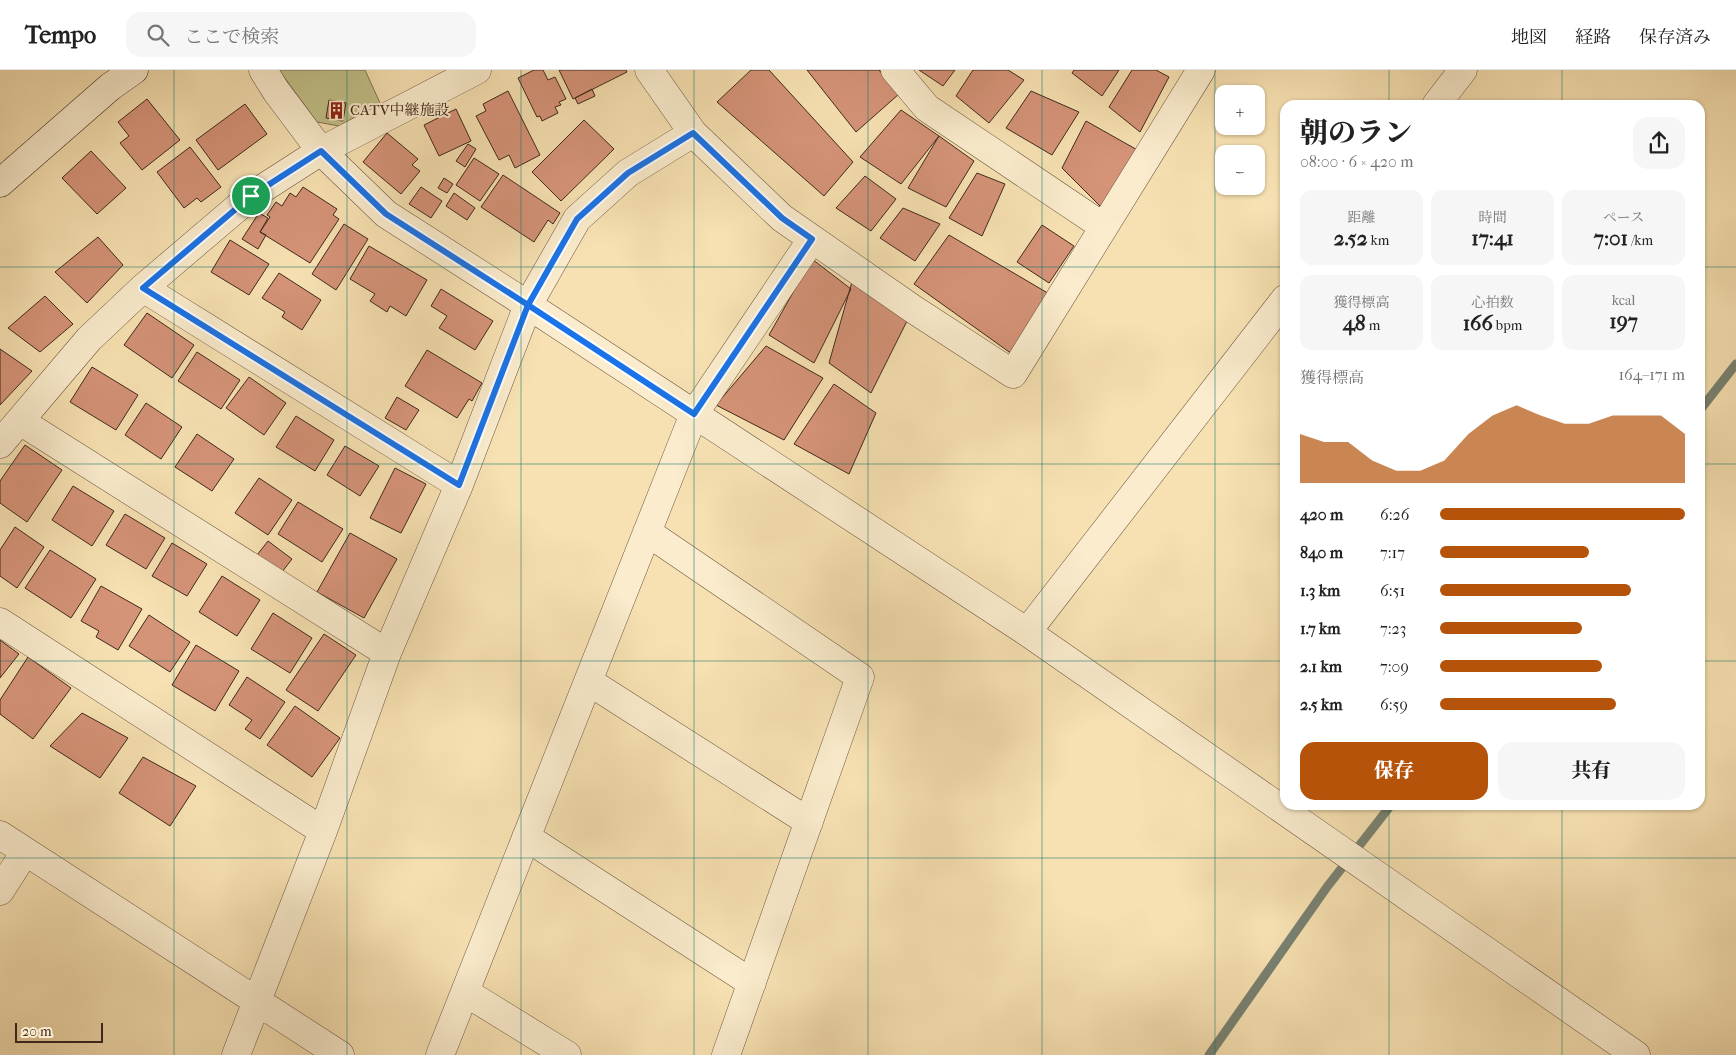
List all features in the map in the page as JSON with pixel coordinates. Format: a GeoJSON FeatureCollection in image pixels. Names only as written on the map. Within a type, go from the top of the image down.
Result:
{"type":"FeatureCollection","features":[{"type":"Feature","properties":{"kind":"street"},"geometry":{"type":"LineString","coordinates":[[0,183],[110,87],[134,70]]}},
{"type":"Feature","properties":{"kind":"street"},"geometry":{"type":"LineString","coordinates":[[263,70],[276,91],[321,151],[386,214],[1026,632],[1280,808]]}},
{"type":"Feature","properties":{"kind":"street"},"geometry":{"type":"LineString","coordinates":[[0,444],[89,340],[143,288],[251,196],[321,151],[477,70]]}},
{"type":"Feature","properties":{"kind":"street"},"geometry":{"type":"LineString","coordinates":[[649,70],[693,133],[782,218],[913,309],[1013,374],[1104,227],[1195,72]]}},
{"type":"Feature","properties":{"kind":"street"},"geometry":{"type":"LineString","coordinates":[[894,70],[927,108],[1104,227]]}},
{"type":"Feature","properties":{"kind":"street"},"geometry":{"type":"LineString","coordinates":[[1440,100],[1463,70]]}},
{"type":"Feature","properties":{"kind":"street"},"geometry":{"type":"LineString","coordinates":[[236,1055],[323,831],[387,652],[459,485],[528,305],[577,219],[628,173],[693,133]]}},
{"type":"Feature","properties":{"kind":"street"},"geometry":{"type":"LineString","coordinates":[[440,1055],[694,414],[812,239]]}},
{"type":"Feature","properties":{"kind":"street"},"geometry":{"type":"LineString","coordinates":[[143,288],[459,485]]}},
{"type":"Feature","properties":{"kind":"street"},"geometry":{"type":"LineString","coordinates":[[1026,632],[1280,305]]}},
{"type":"Feature","properties":{"kind":"street"},"geometry":{"type":"LineString","coordinates":[[20,421],[387,652]]}},
{"type":"Feature","properties":{"kind":"street"},"geometry":{"type":"LineString","coordinates":[[647,532],[860,677],[726,1055]]}},
{"type":"Feature","properties":{"kind":"street"},"geometry":{"type":"LineString","coordinates":[[0,622],[323,831]]}},
{"type":"Feature","properties":{"kind":"street"},"geometry":{"type":"LineString","coordinates":[[588,681],[809,822]]}},
{"type":"Feature","properties":{"kind":"street"},"geometry":{"type":"LineString","coordinates":[[1283,810],[1636,1055]]}},
{"type":"Feature","properties":{"kind":"street"},"geometry":{"type":"LineString","coordinates":[[0,835],[340,1055]]}},
{"type":"Feature","properties":{"kind":"street"},"geometry":{"type":"LineString","coordinates":[[526,837],[752,983]]}},
{"type":"Feature","properties":{"kind":"street"},"geometry":{"type":"LineString","coordinates":[[0,891],[25,852]]}},
{"type":"Feature","properties":{"kind":"street"},"geometry":{"type":"LineString","coordinates":[[465,992],[567,1055]]}},
{"type":"Feature","properties":{"kind":"shaded area"},"geometry":{"type":"Polygon","coordinates":[[[279,70],[365,70],[380,103],[339,126],[317,122],[279,70]]]}},
{"type":"Feature","properties":{"kind":"building"},"geometry":{"type":"Polygon","coordinates":[[[534,70],[543,70],[548,80],[555,77],[566,99],[559,102],[561,105],[555,107],[558,113],[542,121],[540,116],[537,117],[518,78],[534,70]]]}},
{"type":"Feature","properties":{"kind":"building"},"geometry":{"type":"Polygon","coordinates":[[[559,70],[626,70],[627,72],[573,99],[559,70]]]}},
{"type":"Feature","properties":{"kind":"building"},"geometry":{"type":"Polygon","coordinates":[[[751,70],[769,70],[853,162],[824,196],[717,102],[751,70]]]}},
{"type":"Feature","properties":{"kind":"building"},"geometry":{"type":"Polygon","coordinates":[[[807,70],[879,70],[899,94],[856,132],[807,70]]]}},
{"type":"Feature","properties":{"kind":"building"},"geometry":{"type":"Polygon","coordinates":[[[919,70],[955,70],[943,86],[919,70]]]}},
{"type":"Feature","properties":{"kind":"building"},"geometry":{"type":"Polygon","coordinates":[[[973,70],[1008,70],[1024,80],[989,123],[956,96],[973,70]]]}},
{"type":"Feature","properties":{"kind":"building"},"geometry":{"type":"Polygon","coordinates":[[[1074,70],[1119,70],[1102,96],[1072,73],[1074,70]]]}},
{"type":"Feature","properties":{"kind":"building"},"geometry":{"type":"Polygon","coordinates":[[[1132,70],[1156,70],[1169,77],[1140,132],[1109,107],[1132,70]]]}},
{"type":"Feature","properties":{"kind":"building"},"geometry":{"type":"Polygon","coordinates":[[[592,89],[595,96],[578,104],[575,98],[592,89]]]}},
{"type":"Feature","properties":{"kind":"building"},"geometry":{"type":"Polygon","coordinates":[[[508,91],[540,155],[515,168],[509,155],[499,160],[476,116],[486,111],[483,104],[508,91]]]}},
{"type":"Feature","properties":{"kind":"building"},"geometry":{"type":"Polygon","coordinates":[[[1031,91],[1079,112],[1052,155],[1006,128],[1031,91]]]}},
{"type":"Feature","properties":{"kind":"building"},"geometry":{"type":"Polygon","coordinates":[[[147,99],[180,140],[142,170],[120,143],[129,136],[118,122],[147,99]]]}},
{"type":"Feature","properties":{"kind":"building","name":"CATV中継施設"},"geometry":{"type":"Polygon","coordinates":[[[329,100],[346,103],[343,121],[326,118],[329,100]]]}},
{"type":"Feature","properties":{"kind":"building"},"geometry":{"type":"Polygon","coordinates":[[[245,104],[267,134],[218,170],[196,140],[245,104]]]}},
{"type":"Feature","properties":{"kind":"building"},"geometry":{"type":"Polygon","coordinates":[[[456,109],[471,141],[439,156],[424,125],[456,109]]]}},
{"type":"Feature","properties":{"kind":"building"},"geometry":{"type":"Polygon","coordinates":[[[901,110],[939,136],[901,184],[860,157],[901,110]]]}},
{"type":"Feature","properties":{"kind":"building"},"geometry":{"type":"Polygon","coordinates":[[[584,120],[614,149],[561,201],[532,172],[584,120]]]}},
{"type":"Feature","properties":{"kind":"building"},"geometry":{"type":"Polygon","coordinates":[[[1086,121],[1141,152],[1102,208],[1062,168],[1086,121]]]}},
{"type":"Feature","properties":{"kind":"building"},"geometry":{"type":"Polygon","coordinates":[[[387,133],[418,159],[412,165],[420,171],[401,194],[363,162],[387,133]]]}},
{"type":"Feature","properties":{"kind":"building"},"geometry":{"type":"Polygon","coordinates":[[[939,136],[974,161],[946,207],[908,188],[939,136]]]}},
{"type":"Feature","properties":{"kind":"building"},"geometry":{"type":"Polygon","coordinates":[[[468,144],[476,149],[465,167],[456,161],[468,144]]]}},
{"type":"Feature","properties":{"kind":"building"},"geometry":{"type":"Polygon","coordinates":[[[190,147],[221,187],[201,202],[197,198],[184,208],[157,172],[190,147]]]}},
{"type":"Feature","properties":{"kind":"building"},"geometry":{"type":"Polygon","coordinates":[[[91,151],[126,188],[97,214],[62,178],[91,151]]]}},
{"type":"Feature","properties":{"kind":"building"},"geometry":{"type":"Polygon","coordinates":[[[474,158],[499,174],[480,201],[456,185],[474,158]]]}},
{"type":"Feature","properties":{"kind":"building"},"geometry":{"type":"Polygon","coordinates":[[[977,173],[1005,184],[982,236],[949,218],[977,173]]]}},
{"type":"Feature","properties":{"kind":"building"},"geometry":{"type":"Polygon","coordinates":[[[503,175],[560,213],[553,224],[548,220],[534,242],[481,207],[503,175]]]}},
{"type":"Feature","properties":{"kind":"building"},"geometry":{"type":"Polygon","coordinates":[[[865,176],[896,199],[871,231],[836,208],[865,176]]]}},
{"type":"Feature","properties":{"kind":"building"},"geometry":{"type":"Polygon","coordinates":[[[444,178],[453,184],[447,193],[438,188],[444,178]]]}},
{"type":"Feature","properties":{"kind":"building"},"geometry":{"type":"Polygon","coordinates":[[[303,187],[337,209],[333,215],[339,219],[310,263],[260,232],[270,217],[267,215],[276,202],[282,206],[290,193],[296,197],[303,187]]]}},
{"type":"Feature","properties":{"kind":"building"},"geometry":{"type":"Polygon","coordinates":[[[421,187],[442,201],[431,218],[409,204],[421,187]]]}},
{"type":"Feature","properties":{"kind":"building"},"geometry":{"type":"Polygon","coordinates":[[[454,193],[475,208],[467,220],[446,206],[454,193]]]}},
{"type":"Feature","properties":{"kind":"building"},"geometry":{"type":"Polygon","coordinates":[[[903,208],[940,224],[915,261],[880,238],[903,208]]]}},
{"type":"Feature","properties":{"kind":"building"},"geometry":{"type":"Polygon","coordinates":[[[259,213],[268,218],[260,232],[266,235],[258,249],[242,239],[259,213]]]}},
{"type":"Feature","properties":{"kind":"building"},"geometry":{"type":"Polygon","coordinates":[[[344,224],[368,239],[336,290],[312,274],[344,224]]]}},
{"type":"Feature","properties":{"kind":"building"},"geometry":{"type":"Polygon","coordinates":[[[1042,225],[1074,246],[1049,283],[1017,262],[1042,225]]]}},
{"type":"Feature","properties":{"kind":"building"},"geometry":{"type":"Polygon","coordinates":[[[949,235],[1051,295],[1012,354],[914,284],[949,235]]]}},
{"type":"Feature","properties":{"kind":"building"},"geometry":{"type":"Polygon","coordinates":[[[98,237],[123,265],[87,303],[55,272],[98,237]]]}},
{"type":"Feature","properties":{"kind":"building"},"geometry":{"type":"Polygon","coordinates":[[[230,240],[269,264],[249,295],[211,272],[230,240]]]}},
{"type":"Feature","properties":{"kind":"building"},"geometry":{"type":"Polygon","coordinates":[[[369,246],[427,280],[406,316],[390,306],[387,312],[370,301],[375,294],[350,279],[369,246]]]}},
{"type":"Feature","properties":{"kind":"building"},"geometry":{"type":"Polygon","coordinates":[[[812,259],[851,289],[814,363],[769,335],[812,259]]]}},
{"type":"Feature","properties":{"kind":"building"},"geometry":{"type":"Polygon","coordinates":[[[279,273],[321,300],[302,330],[282,317],[285,312],[262,298],[279,273]]]}},
{"type":"Feature","properties":{"kind":"building"},"geometry":{"type":"Polygon","coordinates":[[[853,278],[908,319],[871,393],[829,363],[853,278]]]}},
{"type":"Feature","properties":{"kind":"building"},"geometry":{"type":"Polygon","coordinates":[[[441,289],[493,321],[475,350],[439,328],[447,316],[431,306],[441,289]]]}},
{"type":"Feature","properties":{"kind":"building"},"geometry":{"type":"Polygon","coordinates":[[[45,296],[73,324],[40,352],[8,328],[45,296]]]}},
{"type":"Feature","properties":{"kind":"building"},"geometry":{"type":"Polygon","coordinates":[[[147,313],[194,345],[172,378],[124,345],[147,313]]]}},
{"type":"Feature","properties":{"kind":"building"},"geometry":{"type":"Polygon","coordinates":[[[766,346],[823,378],[784,440],[716,405],[766,346]]]}},
{"type":"Feature","properties":{"kind":"building"},"geometry":{"type":"Polygon","coordinates":[[[0,349],[32,371],[0,405],[0,349]]]}},
{"type":"Feature","properties":{"kind":"building"},"geometry":{"type":"Polygon","coordinates":[[[427,350],[482,383],[472,401],[469,399],[457,418],[405,386],[427,350]]]}},
{"type":"Feature","properties":{"kind":"building"},"geometry":{"type":"Polygon","coordinates":[[[197,352],[240,380],[221,409],[178,381],[197,352]]]}},
{"type":"Feature","properties":{"kind":"building"},"geometry":{"type":"Polygon","coordinates":[[[92,367],[138,395],[116,430],[70,402],[92,367]]]}},
{"type":"Feature","properties":{"kind":"building"},"geometry":{"type":"Polygon","coordinates":[[[249,377],[286,403],[264,435],[226,408],[249,377]]]}},
{"type":"Feature","properties":{"kind":"building"},"geometry":{"type":"Polygon","coordinates":[[[834,384],[876,413],[849,474],[794,444],[834,384]]]}},
{"type":"Feature","properties":{"kind":"building"},"geometry":{"type":"Polygon","coordinates":[[[397,397],[419,410],[406,430],[385,418],[397,397]]]}},
{"type":"Feature","properties":{"kind":"building"},"geometry":{"type":"Polygon","coordinates":[[[146,403],[182,427],[161,459],[125,435],[146,403]]]}},
{"type":"Feature","properties":{"kind":"building"},"geometry":{"type":"Polygon","coordinates":[[[296,416],[334,440],[315,471],[276,447],[296,416]]]}},
{"type":"Feature","properties":{"kind":"building"},"geometry":{"type":"Polygon","coordinates":[[[197,434],[234,459],[212,491],[175,467],[197,434]]]}},
{"type":"Feature","properties":{"kind":"building"},"geometry":{"type":"Polygon","coordinates":[[[25,445],[62,470],[27,522],[0,503],[0,481],[25,445]]]}},
{"type":"Feature","properties":{"kind":"building"},"geometry":{"type":"Polygon","coordinates":[[[345,446],[379,466],[360,496],[327,475],[345,446]]]}},
{"type":"Feature","properties":{"kind":"building"},"geometry":{"type":"Polygon","coordinates":[[[395,468],[426,484],[401,533],[370,518],[395,468]]]}},
{"type":"Feature","properties":{"kind":"building"},"geometry":{"type":"Polygon","coordinates":[[[259,478],[292,500],[268,535],[235,513],[259,478]]]}},
{"type":"Feature","properties":{"kind":"building"},"geometry":{"type":"Polygon","coordinates":[[[73,486],[114,511],[92,546],[52,520],[73,486]]]}},
{"type":"Feature","properties":{"kind":"building"},"geometry":{"type":"Polygon","coordinates":[[[298,502],[343,529],[322,562],[278,534],[298,502]]]}},
{"type":"Feature","properties":{"kind":"building"},"geometry":{"type":"Polygon","coordinates":[[[125,514],[165,538],[146,569],[106,545],[125,514]]]}},
{"type":"Feature","properties":{"kind":"building"},"geometry":{"type":"Polygon","coordinates":[[[15,527],[44,547],[17,588],[0,576],[0,550],[15,527]]]}},
{"type":"Feature","properties":{"kind":"building"},"geometry":{"type":"Polygon","coordinates":[[[350,533],[397,559],[364,618],[317,592],[350,533]]]}},
{"type":"Feature","properties":{"kind":"building"},"geometry":{"type":"Polygon","coordinates":[[[268,541],[292,559],[282,572],[257,555],[268,541]]]}},
{"type":"Feature","properties":{"kind":"building"},"geometry":{"type":"Polygon","coordinates":[[[172,543],[207,564],[187,596],[152,576],[172,543]]]}},
{"type":"Feature","properties":{"kind":"building"},"geometry":{"type":"Polygon","coordinates":[[[50,550],[96,579],[71,618],[25,588],[50,550]]]}},
{"type":"Feature","properties":{"kind":"building"},"geometry":{"type":"Polygon","coordinates":[[[222,576],[260,600],[237,636],[199,612],[222,576]]]}},
{"type":"Feature","properties":{"kind":"building"},"geometry":{"type":"Polygon","coordinates":[[[101,586],[142,609],[118,650],[96,637],[99,631],[81,621],[101,586]]]}},
{"type":"Feature","properties":{"kind":"building"},"geometry":{"type":"Polygon","coordinates":[[[273,613],[312,638],[290,673],[251,649],[273,613]]]}},
{"type":"Feature","properties":{"kind":"building"},"geometry":{"type":"Polygon","coordinates":[[[149,615],[190,642],[170,672],[129,646],[149,615]]]}},
{"type":"Feature","properties":{"kind":"building"},"geometry":{"type":"Polygon","coordinates":[[[324,634],[356,655],[318,711],[286,690],[324,634]]]}},
{"type":"Feature","properties":{"kind":"building"},"geometry":{"type":"Polygon","coordinates":[[[0,640],[19,654],[0,678],[0,640]]]}},
{"type":"Feature","properties":{"kind":"building"},"geometry":{"type":"Polygon","coordinates":[[[196,645],[239,671],[215,711],[172,685],[196,645]]]}},
{"type":"Feature","properties":{"kind":"building"},"geometry":{"type":"Polygon","coordinates":[[[28,657],[71,688],[33,739],[0,714],[0,700],[28,657]]]}},
{"type":"Feature","properties":{"kind":"building"},"geometry":{"type":"Polygon","coordinates":[[[247,677],[285,702],[260,739],[245,729],[252,720],[229,705],[247,677]]]}},
{"type":"Feature","properties":{"kind":"building"},"geometry":{"type":"Polygon","coordinates":[[[295,706],[340,738],[312,777],[267,745],[295,706]]]}},
{"type":"Feature","properties":{"kind":"building"},"geometry":{"type":"Polygon","coordinates":[[[82,713],[128,738],[100,778],[50,746],[82,713]]]}},
{"type":"Feature","properties":{"kind":"building"},"geometry":{"type":"Polygon","coordinates":[[[143,757],[196,786],[170,826],[119,793],[143,757]]]}},
{"type":"Feature","properties":{"kind":"waterway"},"geometry":{"type":"LineString","coordinates":[[1705,404],[1736,364]]}},
{"type":"Feature","properties":{"kind":"waterway"},"geometry":{"type":"LineString","coordinates":[[1209,1055],[1327,887],[1387,810]]}},
{"type":"Feature","properties":{"kind":"place","name":"CATV中継施設"},"geometry":{"type":"Point","coordinates":[336,110]}},
{"type":"Feature","properties":{"kind":"route"},"geometry":{"type":"LineString","coordinates":[[251,196],[143,288],[459,485],[528,305],[694,414],[812,239],[782,218],[724,165],[693,133],[628,173],[577,219],[528,305],[386,214],[321,151],[251,196]]}}]}
